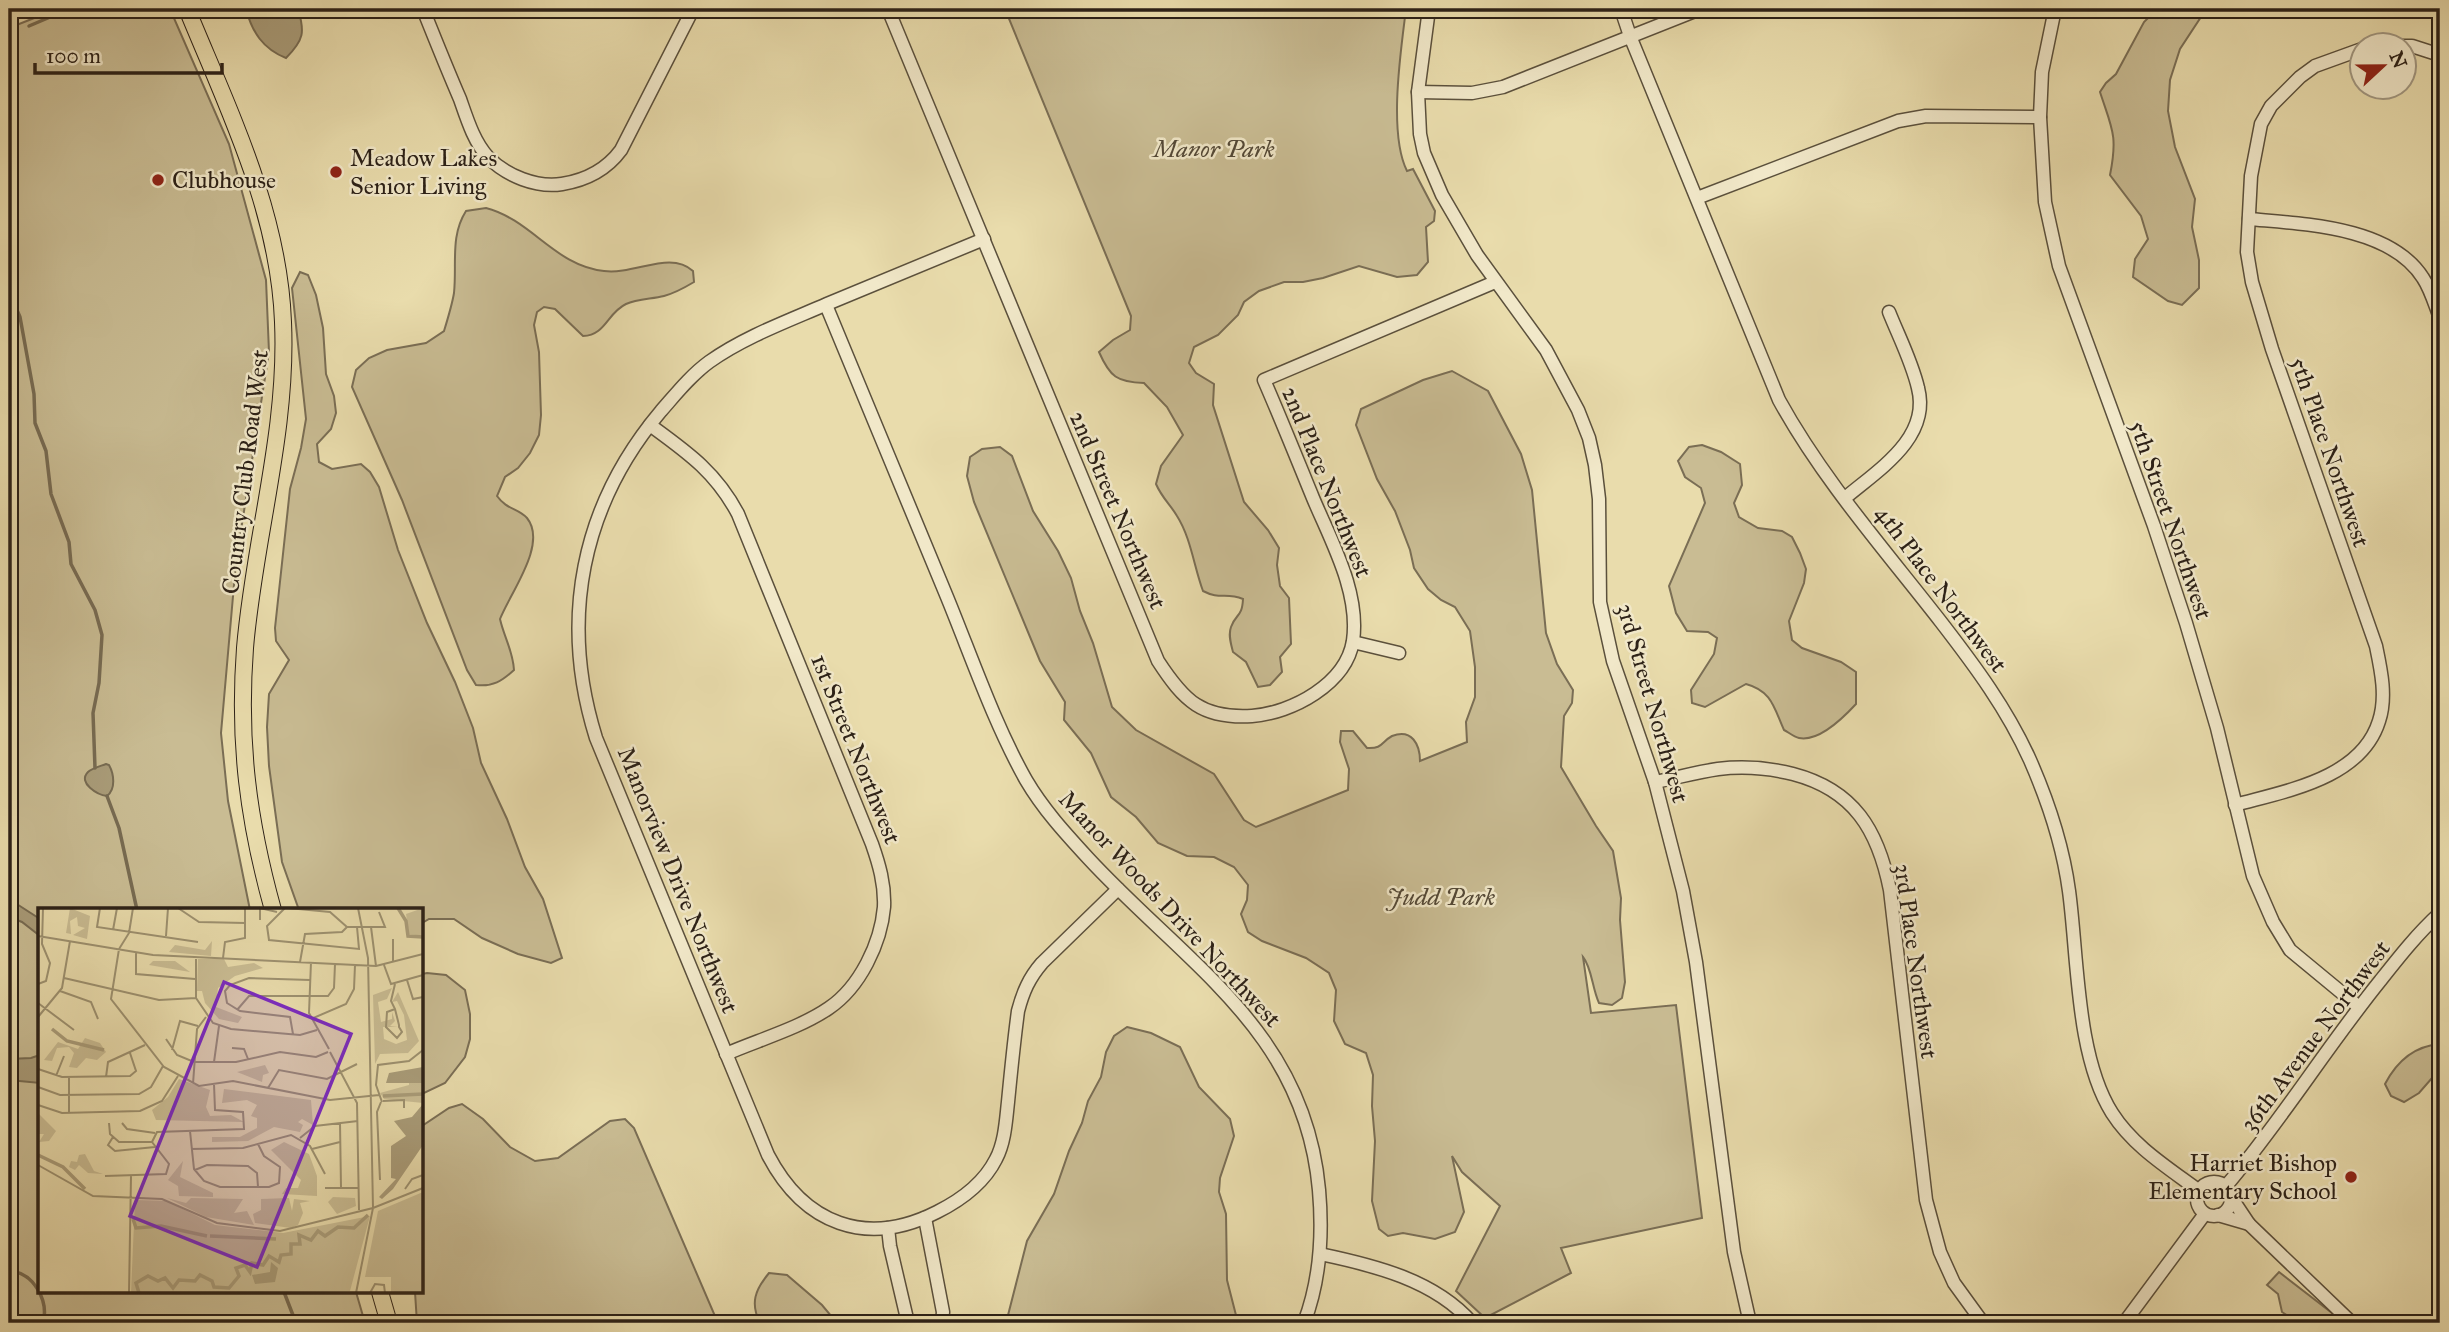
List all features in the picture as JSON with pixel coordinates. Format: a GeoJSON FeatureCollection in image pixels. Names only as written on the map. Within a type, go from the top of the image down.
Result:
{"type":"FeatureCollection","features":[{"type":"Feature","properties":{"kind":"main road","name":"Country Club Road West"},"geometry":{"type":"LineString","coordinates":[[187,9],[258,187],[270,234],[283,319],[284,366],[245,646],[242,726],[250,817],[273,908]]}},
{"type":"Feature","properties":{"kind":"main road"},"geometry":{"type":"LineString","coordinates":[[381,1294],[389,1323]]}},
{"type":"Feature","properties":{"kind":"street"},"geometry":{"type":"LineString","coordinates":[[423,9],[481,148],[489,158],[512,175],[556,185],[587,177],[612,162],[621,150],[693,9]]}},
{"type":"Feature","properties":{"kind":"street","name":"2nd Street Northwest"},"geometry":{"type":"LineString","coordinates":[[888,9],[1158,661],[1168,677],[1187,699],[1202,709],[1221,715],[1258,715],[1281,709],[1314,693],[1343,666],[1353,642]]}},
{"type":"Feature","properties":{"kind":"street","name":"3rd Street Northwest"},"geometry":{"type":"LineString","coordinates":[[1429,9],[1418,92],[1420,134],[1430,169],[1477,255],[1546,350],[1578,410],[1589,438],[1599,499],[1602,611],[1613,661],[1655,782],[1683,891],[1696,962],[1734,1252],[1750,1323]]}},
{"type":"Feature","properties":{"kind":"street","name":"4th Place Northwest"},"geometry":{"type":"LineString","coordinates":[[1621,9],[1779,400],[1802,438],[1845,498],[1972,662],[2016,731],[2042,790],[2062,855],[2069,889],[2086,1040],[2102,1092],[2113,1114],[2142,1148],[2198,1190]]}},
{"type":"Feature","properties":{"kind":"street"},"geometry":{"type":"LineString","coordinates":[[1418,92],[1487,91],[1700,9]]}},
{"type":"Feature","properties":{"kind":"street","name":"5th Street Northwest"},"geometry":{"type":"LineString","coordinates":[[2055,9],[2042,72],[2039,117],[2045,202],[2059,266],[2154,526],[2186,624],[2209,701],[2253,876],[2281,937],[2290,950],[2359,1007]]}},
{"type":"Feature","properties":{"kind":"street"},"geometry":{"type":"LineString","coordinates":[[2418,48],[2440,55]]}},
{"type":"Feature","properties":{"kind":"street","name":"5th Place Northwest"},"geometry":{"type":"LineString","coordinates":[[2235,805],[2300,787],[2341,767],[2359,753],[2371,738],[2379,721],[2383,697],[2381,670],[2375,646],[2276,362],[2255,294],[2247,252],[2251,176],[2261,124],[2271,106],[2300,76],[2315,66],[2348,53]]}},
{"type":"Feature","properties":{"kind":"street"},"geometry":{"type":"LineString","coordinates":[[1697,198],[1898,121],[1926,116],[2039,117]]}},
{"type":"Feature","properties":{"kind":"street"},"geometry":{"type":"LineString","coordinates":[[2249,219],[2336,229],[2375,241],[2409,262],[2423,278],[2440,318]]}},
{"type":"Feature","properties":{"kind":"street","name":"Manorview Drive Northwest"},"geometry":{"type":"LineString","coordinates":[[984,239],[730,348],[689,379],[650,425],[611,485],[589,545],[579,611],[581,677],[587,708],[768,1155],[780,1178],[794,1194],[820,1214],[842,1225],[888,1228],[925,1219],[950,1206],[984,1178],[997,1158],[1004,1135],[1018,1011],[1024,991],[1031,976],[1042,963],[1118,889]]}},
{"type":"Feature","properties":{"kind":"street","name":"2nd Place Northwest"},"geometry":{"type":"LineString","coordinates":[[1353,642],[1354,621],[1345,576],[1264,380],[1495,282]]}},
{"type":"Feature","properties":{"kind":"street","name":"Manor Woods Drive Northwest"},"geometry":{"type":"LineString","coordinates":[[826,305],[996,718],[1036,796],[1056,823],[1118,889],[1231,998],[1282,1065],[1297,1098],[1316,1163],[1321,1215],[1320,1254],[1304,1323]]}},
{"type":"Feature","properties":{"kind":"street"},"geometry":{"type":"LineString","coordinates":[[1845,498],[1902,447],[1918,424],[1918,387],[1889,312]]}},
{"type":"Feature","properties":{"kind":"street","name":"1st Street Northwest"},"geometry":{"type":"LineString","coordinates":[[650,425],[689,453],[716,478],[738,514],[872,844],[882,879],[884,908],[880,925],[859,976],[847,994],[817,1016],[726,1054]]}},
{"type":"Feature","properties":{"kind":"street"},"geometry":{"type":"LineString","coordinates":[[1353,642],[1399,653]]}},
{"type":"Feature","properties":{"kind":"street","name":"3rd Place Northwest"},"geometry":{"type":"LineString","coordinates":[[1655,782],[1718,769],[1766,769],[1788,773],[1831,788],[1867,823],[1883,863],[1889,890],[1926,1200],[1932,1226],[1954,1283],[1983,1323]]}},
{"type":"Feature","properties":{"kind":"street","name":"36th Avenue Northwest"},"geometry":{"type":"LineString","coordinates":[[2218,1216],[2228,1210],[2228,1192],[2253,1154],[2359,1007],[2417,935],[2440,915]]}},
{"type":"Feature","properties":{"kind":"street"},"geometry":{"type":"LineString","coordinates":[[2204,1215],[2197,1204],[2198,1190],[2205,1183],[2215,1181],[2228,1192],[2249,1224],[2352,1323]]}},
{"type":"Feature","properties":{"kind":"street"},"geometry":{"type":"LineString","coordinates":[[2204,1215],[2249,1224]]}},
{"type":"Feature","properties":{"kind":"street"},"geometry":{"type":"LineString","coordinates":[[2124,1323],[2204,1215]]}},
{"type":"Feature","properties":{"kind":"street"},"geometry":{"type":"LineString","coordinates":[[925,1219],[943,1312],[942,1323]]}},
{"type":"Feature","properties":{"kind":"street"},"geometry":{"type":"LineString","coordinates":[[888,1228],[908,1323]]}},
{"type":"Feature","properties":{"kind":"street"},"geometry":{"type":"LineString","coordinates":[[1320,1254],[1363,1263],[1405,1277],[1450,1304],[1472,1323]]}},
{"type":"Feature","properties":{"kind":"green space"},"geometry":{"type":"Polygon","coordinates":[[[57,9],[170,9],[229,144],[266,280],[269,352],[236,562],[221,733],[228,801],[250,908],[38,908],[38,1294],[357,1294],[365,1323],[9,1323],[9,28],[57,9]]]}},
{"type":"Feature","properties":{"kind":"green space","name":"Manor Park"},"geometry":{"type":"Polygon","coordinates":[[[1005,9],[1406,9],[1398,91],[1398,135],[1407,171],[1413,169],[1435,211],[1434,221],[1426,227],[1428,262],[1417,275],[1397,277],[1359,266],[1323,278],[1284,282],[1259,291],[1244,302],[1238,315],[1218,335],[1194,347],[1189,363],[1196,373],[1214,384],[1213,405],[1244,502],[1268,530],[1279,548],[1277,565],[1280,586],[1289,598],[1291,644],[1280,657],[1282,672],[1270,685],[1258,687],[1246,662],[1233,652],[1230,630],[1240,613],[1243,599],[1203,591],[1182,525],[1156,484],[1161,466],[1183,435],[1167,407],[1144,383],[1127,381],[1111,373],[1099,352],[1130,330],[1131,316],[1005,9]]]}},
{"type":"Feature","properties":{"kind":"green space"},"geometry":{"type":"Polygon","coordinates":[[[2157,9],[2213,9],[2201,17],[2180,49],[2170,80],[2168,111],[2175,147],[2195,199],[2192,227],[2199,260],[2199,288],[2182,305],[2168,301],[2133,277],[2135,259],[2148,239],[2141,216],[2110,175],[2114,141],[2100,92],[2116,74],[2144,22],[2157,9]]]}},
{"type":"Feature","properties":{"kind":"green space"},"geometry":{"type":"Polygon","coordinates":[[[486,208],[517,222],[571,261],[587,267],[616,271],[674,263],[693,271],[694,282],[668,295],[626,304],[591,335],[583,336],[555,309],[544,307],[537,312],[534,325],[539,352],[539,435],[518,468],[505,477],[497,496],[527,518],[532,529],[530,555],[500,619],[514,670],[497,682],[476,685],[467,670],[402,500],[352,387],[356,370],[369,358],[387,350],[426,343],[444,331],[454,293],[456,240],[461,221],[466,211],[486,208]]]}},
{"type":"Feature","properties":{"kind":"green space"},"geometry":{"type":"Polygon","coordinates":[[[300,272],[308,275],[316,295],[323,328],[326,374],[334,396],[336,413],[331,429],[317,444],[319,462],[332,469],[361,464],[370,472],[379,487],[398,550],[473,728],[481,763],[507,819],[525,867],[543,899],[562,958],[551,963],[518,954],[482,938],[454,919],[429,919],[424,922],[424,908],[298,908],[282,862],[269,766],[267,727],[269,694],[289,660],[276,641],[275,628],[290,489],[306,419],[292,288],[300,272]]]}},
{"type":"Feature","properties":{"kind":"green space","name":"Judd Park"},"geometry":{"type":"Polygon","coordinates":[[[1452,371],[1488,391],[1521,454],[1532,490],[1546,633],[1557,664],[1573,690],[1572,703],[1564,716],[1561,767],[1613,851],[1621,898],[1625,982],[1622,998],[1612,1005],[1599,1003],[1583,957],[1591,1013],[1676,1005],[1702,1218],[1561,1248],[1571,1273],[1485,1318],[1456,1291],[1500,1206],[1462,1172],[1452,1156],[1464,1212],[1455,1232],[1435,1239],[1403,1233],[1388,1236],[1379,1229],[1372,1201],[1375,1141],[1373,1075],[1366,1053],[1345,1044],[1334,1021],[1336,990],[1329,973],[1306,958],[1262,941],[1248,932],[1241,914],[1247,900],[1248,885],[1234,867],[1214,857],[1187,856],[1158,843],[1136,817],[1111,797],[1091,753],[1064,720],[1065,702],[1040,661],[974,502],[967,476],[970,457],[982,449],[1000,447],[1012,456],[1033,511],[1071,578],[1112,707],[1136,730],[1214,774],[1244,820],[1256,827],[1348,790],[1349,769],[1340,742],[1341,731],[1353,731],[1367,748],[1379,746],[1392,736],[1405,734],[1414,739],[1420,761],[1467,742],[1466,722],[1475,697],[1475,667],[1470,631],[1455,607],[1428,589],[1414,568],[1395,511],[1377,479],[1356,425],[1361,409],[1423,380],[1452,371]]]}},
{"type":"Feature","properties":{"kind":"green space"},"geometry":{"type":"Polygon","coordinates":[[[1702,445],[1721,452],[1740,464],[1742,485],[1734,503],[1739,517],[1758,528],[1782,531],[1792,537],[1800,553],[1806,569],[1804,583],[1789,621],[1792,640],[1802,648],[1841,662],[1856,672],[1856,704],[1830,727],[1815,736],[1799,738],[1784,730],[1767,696],[1746,684],[1705,707],[1692,703],[1691,690],[1714,654],[1717,638],[1708,632],[1687,631],[1676,613],[1669,586],[1705,503],[1701,488],[1685,477],[1678,461],[1689,447],[1702,445]]]}},
{"type":"Feature","properties":{"kind":"green space"},"geometry":{"type":"Polygon","coordinates":[[[424,974],[446,975],[465,990],[470,1014],[470,1039],[465,1057],[445,1083],[424,1093],[424,974]]]}},
{"type":"Feature","properties":{"kind":"green space"},"geometry":{"type":"Polygon","coordinates":[[[1127,1027],[1151,1033],[1180,1047],[1199,1087],[1230,1119],[1234,1136],[1220,1178],[1219,1192],[1226,1214],[1227,1280],[1238,1323],[1006,1323],[1027,1241],[1054,1194],[1088,1101],[1101,1077],[1106,1052],[1114,1036],[1127,1027]]]}},
{"type":"Feature","properties":{"kind":"green space"},"geometry":{"type":"Polygon","coordinates":[[[2440,1044],[2440,1077],[2432,1078],[2419,1093],[2404,1102],[2391,1096],[2385,1084],[2395,1068],[2414,1051],[2440,1044]]]}},
{"type":"Feature","properties":{"kind":"green space"},"geometry":{"type":"Polygon","coordinates":[[[462,1104],[483,1119],[510,1147],[535,1161],[558,1158],[610,1121],[625,1119],[634,1128],[718,1323],[417,1323],[415,1294],[424,1294],[424,1125],[449,1108],[462,1104]]]}},
{"type":"Feature","properties":{"kind":"green space"},"geometry":{"type":"Polygon","coordinates":[[[2279,1272],[2345,1323],[2299,1323],[2282,1312],[2278,1294],[2267,1285],[2279,1272]]]}},
{"type":"Feature","properties":{"kind":"green space"},"geometry":{"type":"Polygon","coordinates":[[[769,1273],[787,1275],[822,1305],[837,1323],[760,1323],[755,1309],[756,1297],[760,1285],[769,1273]]]}},
{"type":"Feature","properties":{"kind":"shaded area"},"geometry":{"type":"Polygon","coordinates":[[[246,9],[298,9],[302,24],[300,41],[286,58],[271,50],[260,39],[246,9]]]}},
{"type":"Feature","properties":{"kind":"shaded area"},"geometry":{"type":"Polygon","coordinates":[[[109,765],[113,777],[112,789],[107,796],[94,791],[85,780],[90,771],[109,765]]]}},
{"type":"Feature","properties":{"kind":"shaded area"},"geometry":{"type":"Polygon","coordinates":[[[9,899],[38,918],[38,934],[22,922],[9,917],[9,899]]]}},
{"type":"Feature","properties":{"kind":"shaded area"},"geometry":{"type":"Polygon","coordinates":[[[38,1056],[38,1083],[9,1080],[9,1059],[38,1056]]]}},
{"type":"Feature","properties":{"kind":"waterway"},"geometry":{"type":"LineString","coordinates":[[29,26],[69,9]]}},
{"type":"Feature","properties":{"kind":"waterway"},"geometry":{"type":"LineString","coordinates":[[9,292],[20,317],[34,394],[35,423],[46,451],[51,494],[69,542],[71,564],[95,610],[102,635],[99,683],[93,713],[95,768]]}},
{"type":"Feature","properties":{"kind":"waterway"},"geometry":{"type":"LineString","coordinates":[[107,796],[119,828],[137,908]]}},
{"type":"Feature","properties":{"kind":"waterway"},"geometry":{"type":"LineString","coordinates":[[9,1271],[26,1276],[38,1289]]}},
{"type":"Feature","properties":{"kind":"waterway"},"geometry":{"type":"LineString","coordinates":[[40,1294],[44,1306],[43,1323]]}},
{"type":"Feature","properties":{"kind":"waterway"},"geometry":{"type":"LineString","coordinates":[[285,1294],[296,1323]]}},
{"type":"Feature","properties":{"kind":"waterway"},"geometry":{"type":"LineString","coordinates":[[263,1319],[267,1323]]}},
{"type":"Feature","properties":{"kind":"place","name":"Meadow Lakes Senior Living"},"geometry":{"type":"Point","coordinates":[336,172]}},
{"type":"Feature","properties":{"kind":"place","name":"Clubhouse"},"geometry":{"type":"Point","coordinates":[158,180]}},
{"type":"Feature","properties":{"kind":"place","name":"Harriet Bishop Elementary School"},"geometry":{"type":"Point","coordinates":[2351,1177]}}]}
